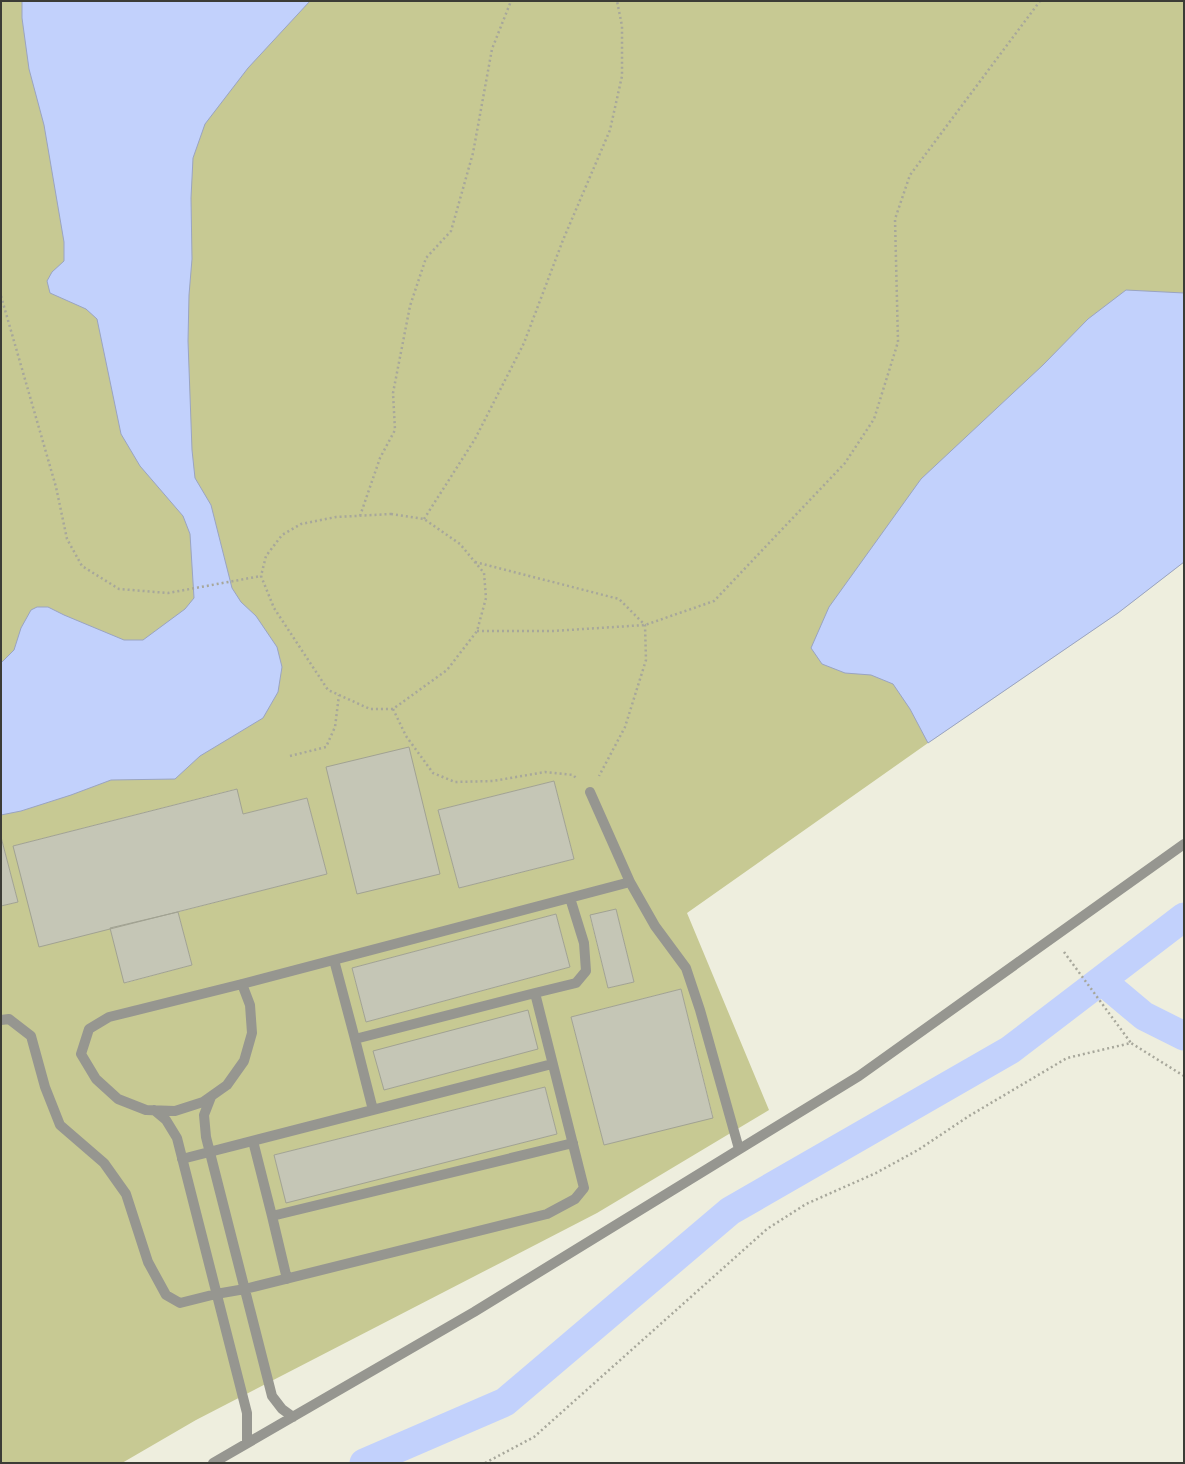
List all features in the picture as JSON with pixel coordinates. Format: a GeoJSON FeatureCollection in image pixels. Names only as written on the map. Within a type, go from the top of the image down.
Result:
{"type":"FeatureCollection","features":[{"type":"Feature","properties":{"kind":"street"},"geometry":{"type":"LineString","coordinates":[[590,792],[630,882],[655,926],[686,968],[700,1010],[739,1149]]}},
{"type":"Feature","properties":{"kind":"street"},"geometry":{"type":"LineString","coordinates":[[213,1463],[474,1312],[859,1076],[1184,844]]}},
{"type":"Feature","properties":{"kind":"street"},"geometry":{"type":"LineString","coordinates":[[242,984],[250,1005],[252,1033],[244,1061],[227,1085],[204,1102],[175,1111],[146,1110],[118,1099],[96,1079],[81,1054],[89,1029],[109,1017],[242,984],[630,882]]}},
{"type":"Feature","properties":{"kind":"street"},"geometry":{"type":"LineString","coordinates":[[355,1039],[576,983],[586,971],[584,943],[570,898]]}},
{"type":"Feature","properties":{"kind":"street"},"geometry":{"type":"LineString","coordinates":[[334,960],[373,1110]]}},
{"type":"Feature","properties":{"kind":"street"},"geometry":{"type":"LineString","coordinates":[[1,1020],[9,1019],[31,1036],[45,1088],[60,1125],[104,1163],[126,1194],[148,1262],[166,1295],[180,1303],[287,1279],[547,1214],[575,1199],[584,1188],[552,1064],[536,993]]}},
{"type":"Feature","properties":{"kind":"street"},"geometry":{"type":"LineString","coordinates":[[182,1159],[552,1064]]}},
{"type":"Feature","properties":{"kind":"street"},"geometry":{"type":"LineString","coordinates":[[210,1097],[204,1116],[206,1137],[272,1396],[282,1409],[293,1417]]}},
{"type":"Feature","properties":{"kind":"street"},"geometry":{"type":"LineString","coordinates":[[154,1110],[166,1120],[177,1138],[247,1413],[247,1443]]}},
{"type":"Feature","properties":{"kind":"street"},"geometry":{"type":"LineString","coordinates":[[253,1141],[287,1279]]}},
{"type":"Feature","properties":{"kind":"street"},"geometry":{"type":"LineString","coordinates":[[272,1216],[573,1143]]}},
{"type":"Feature","properties":{"kind":"path"},"geometry":{"type":"LineString","coordinates":[[360,516],[380,458],[395,430],[393,393],[410,306],[426,258],[451,231],[473,153],[492,49],[511,1]]}},
{"type":"Feature","properties":{"kind":"path"},"geometry":{"type":"LineString","coordinates":[[424,518],[475,439],[524,343],[563,240],[610,130],[622,76],[622,26],[617,1]]}},
{"type":"Feature","properties":{"kind":"path"},"geometry":{"type":"LineString","coordinates":[[477,631],[553,631],[645,625],[714,601],[844,462],[874,419],[898,342],[895,219],[910,175],[1040,1]]}},
{"type":"Feature","properties":{"kind":"path"},"geometry":{"type":"LineString","coordinates":[[1,296],[56,487],[68,539],[82,566],[119,589],[168,593],[261,576]]}},
{"type":"Feature","properties":{"kind":"path"},"geometry":{"type":"LineString","coordinates":[[391,514],[424,518],[460,544],[484,573],[486,598],[477,631],[447,670],[393,709],[370,709],[328,690],[274,608],[261,576],[266,556],[282,535],[301,524],[336,517],[360,516],[391,514]]}},
{"type":"Feature","properties":{"kind":"path"},"geometry":{"type":"LineString","coordinates":[[393,709],[406,736],[433,773],[455,782],[493,781],[545,772],[573,775],[590,792],[625,727],[646,660],[645,625],[619,599],[474,561]]}},
{"type":"Feature","properties":{"kind":"path"},"geometry":{"type":"LineString","coordinates":[[290,756],[326,746],[335,727],[339,695]]}},
{"type":"Feature","properties":{"kind":"path"},"geometry":{"type":"LineString","coordinates":[[1061,947],[1132,1043],[1184,1076]]}},
{"type":"Feature","properties":{"kind":"path"},"geometry":{"type":"LineString","coordinates":[[485,1463],[534,1437],[767,1229],[806,1204],[876,1173],[918,1150],[969,1116],[1067,1058],[1132,1043]]}},
{"type":"Feature","properties":{"kind":"green space"},"geometry":{"type":"Polygon","coordinates":[[[1,1],[1184,1],[1184,562],[1118,613],[928,743],[687,913],[769,1110],[597,1213],[196,1420],[122,1463],[1,1463],[1,906],[18,902],[1,837],[1,1]],[[554,781],[438,810],[459,888],[574,859],[554,781]],[[236,789],[13,846],[110,928],[125,983],[192,965],[178,912],[327,874],[307,798],[243,814],[236,789]],[[616,909],[590,916],[608,988],[634,982],[616,909]],[[556,914],[352,968],[366,1022],[570,967],[556,914]],[[681,989],[571,1017],[604,1145],[713,1117],[681,989]],[[537,1049],[374,1052],[384,1090],[537,1049]],[[545,1087],[274,1155],[286,1202],[557,1134],[545,1087]]]}},
{"type":"Feature","properties":{"kind":"water"},"geometry":{"type":"Polygon","coordinates":[[[22,1],[310,1],[248,68],[205,124],[193,158],[191,198],[192,259],[189,295],[188,341],[192,450],[195,478],[211,505],[232,588],[241,602],[256,616],[277,647],[282,667],[278,692],[263,718],[200,756],[175,779],[111,780],[21,811],[1,815],[1,663],[14,650],[21,628],[31,610],[37,607],[48,607],[124,640],[143,640],[185,609],[194,598],[190,534],[183,516],[140,466],[121,434],[97,319],[86,309],[50,293],[47,281],[52,272],[64,261],[64,242],[44,125],[29,69],[22,18],[22,1]]]}},
{"type":"Feature","properties":{"kind":"water"},"geometry":{"type":"Polygon","coordinates":[[[1126,290],[1184,293],[1184,562],[1118,613],[928,743],[910,709],[893,684],[871,675],[845,673],[822,664],[811,648],[829,607],[921,479],[1043,365],[1088,319],[1126,290]]]}},
{"type":"Feature","properties":{"kind":"building"},"geometry":{"type":"Polygon","coordinates":[[[409,747],[440,874],[357,894],[326,767],[409,747]]]}},
{"type":"Feature","properties":{"kind":"building"},"geometry":{"type":"Polygon","coordinates":[[[554,781],[574,859],[459,888],[438,810],[554,781]]]}},
{"type":"Feature","properties":{"kind":"building"},"geometry":{"type":"Polygon","coordinates":[[[237,789],[243,814],[307,798],[327,874],[39,947],[13,846],[237,789]]]}},
{"type":"Feature","properties":{"kind":"building"},"geometry":{"type":"Polygon","coordinates":[[[1,837],[18,902],[1,906],[1,837]]]}},
{"type":"Feature","properties":{"kind":"building"},"geometry":{"type":"Polygon","coordinates":[[[616,909],[634,982],[608,988],[590,915],[616,909]]]}},
{"type":"Feature","properties":{"kind":"building"},"geometry":{"type":"Polygon","coordinates":[[[178,912],[192,965],[124,983],[110,928],[178,912]]]}},
{"type":"Feature","properties":{"kind":"building"},"geometry":{"type":"Polygon","coordinates":[[[556,914],[570,967],[366,1022],[352,968],[556,914]]]}},
{"type":"Feature","properties":{"kind":"building"},"geometry":{"type":"Polygon","coordinates":[[[681,989],[713,1118],[604,1145],[571,1017],[681,989]]]}},
{"type":"Feature","properties":{"kind":"building"},"geometry":{"type":"Polygon","coordinates":[[[528,1010],[538,1049],[384,1090],[373,1051],[528,1010]]]}},
{"type":"Feature","properties":{"kind":"building"},"geometry":{"type":"Polygon","coordinates":[[[545,1087],[557,1134],[286,1203],[274,1155],[545,1087]]]}},
{"type":"Feature","properties":{"kind":"waterway"},"geometry":{"type":"LineString","coordinates":[[364,1463],[505,1402],[730,1211],[1010,1050],[1184,917]]}},
{"type":"Feature","properties":{"kind":"waterway"},"geometry":{"type":"LineString","coordinates":[[1107,985],[1144,1016],[1184,1036]]}}]}
